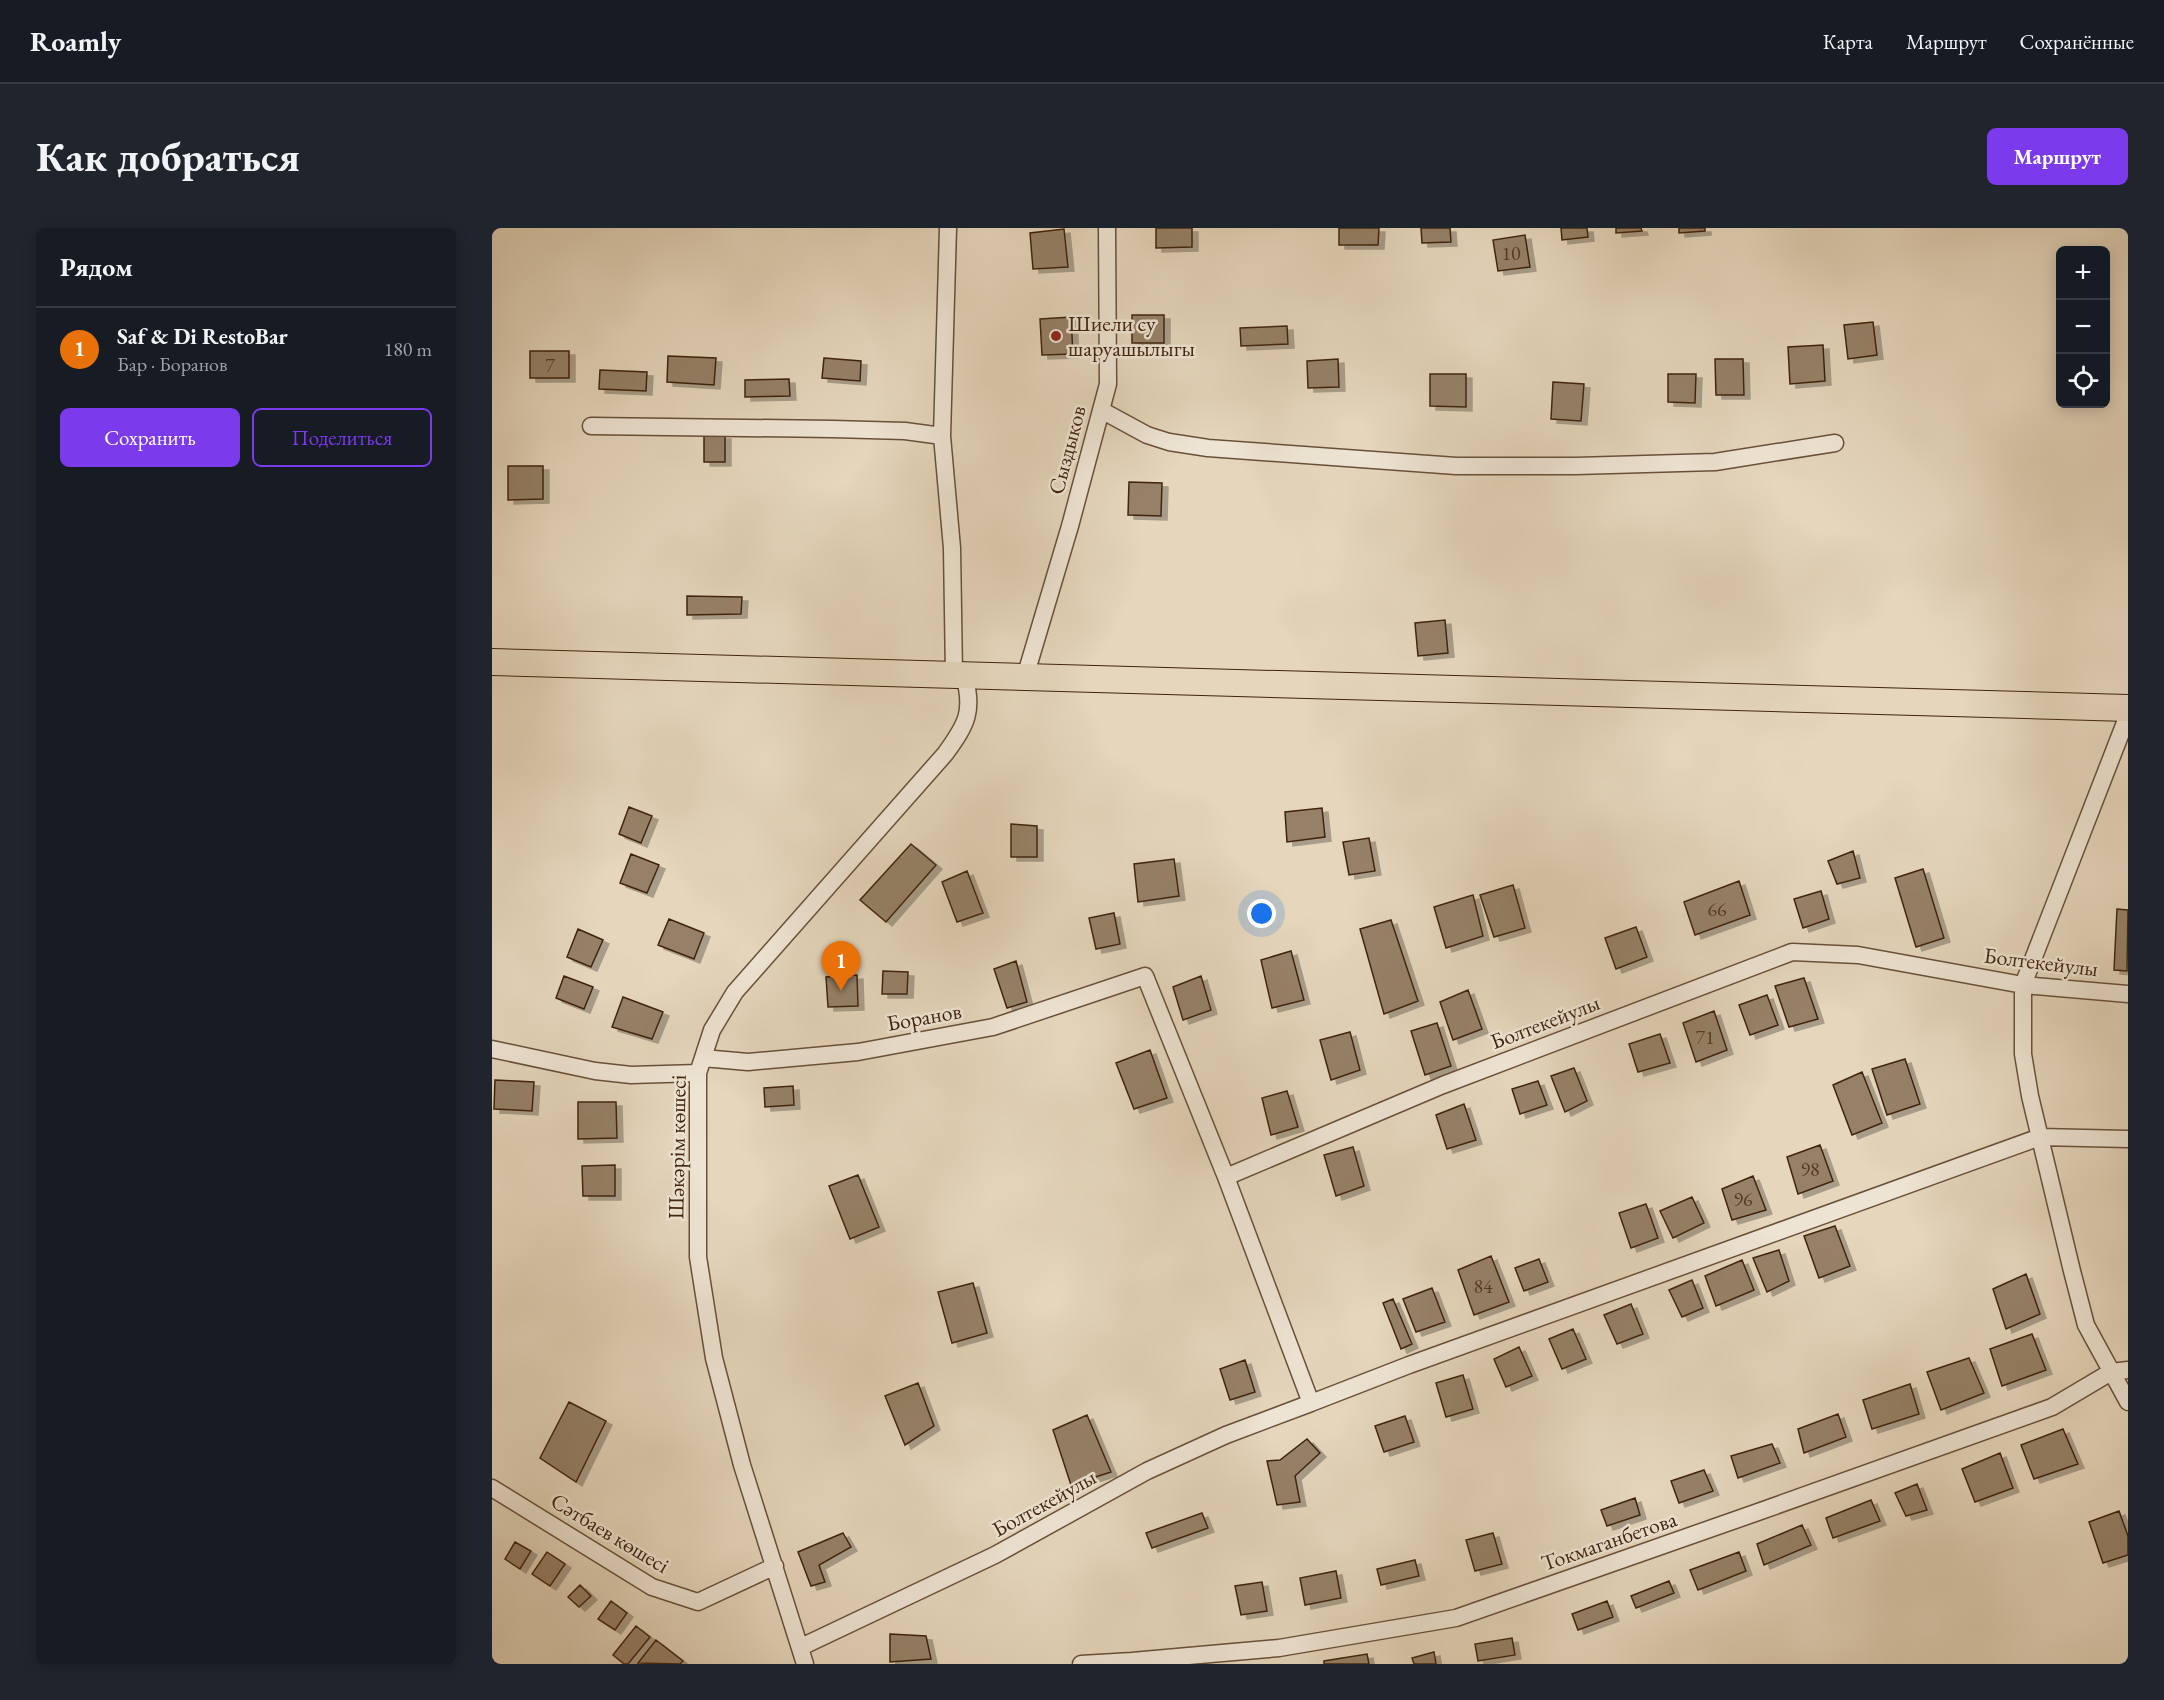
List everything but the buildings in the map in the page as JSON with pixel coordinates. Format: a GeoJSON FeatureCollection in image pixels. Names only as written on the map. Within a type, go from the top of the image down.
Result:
{"type":"FeatureCollection","features":[{"type":"Feature","properties":{"kind":"main road"},"geometry":{"type":"LineString","coordinates":[[492,662],[2128,708]]}},
{"type":"Feature","properties":{"kind":"street","name":"Шәкәрім көшесі"},"geometry":{"type":"LineString","coordinates":[[803,1656],[742,1465],[714,1358],[698,1257],[701,1065],[712,1030],[735,992],[945,754],[963,730],[970,710],[969,693],[959,675],[952,548],[942,436],[948,228]]}},
{"type":"Feature","properties":{"kind":"street","name":"Сыздыков"},"geometry":{"type":"LineString","coordinates":[[1025,677],[1070,526],[1108,384],[1107,228]]}},
{"type":"Feature","properties":{"kind":"street"},"geometry":{"type":"LineString","coordinates":[[1101,410],[1147,435],[1170,442],[1208,448],[1456,466],[1576,466],[1715,462],[1835,443]]}},
{"type":"Feature","properties":{"kind":"street"},"geometry":{"type":"LineString","coordinates":[[591,426],[845,429],[905,431],[942,436]]}},
{"type":"Feature","properties":{"kind":"street"},"geometry":{"type":"LineString","coordinates":[[2128,715],[2023,985],[2023,1054],[2040,1137],[2086,1325],[2128,1402]]}},
{"type":"Feature","properties":{"kind":"street","name":"Болтекейулы"},"geometry":{"type":"LineString","coordinates":[[1226,1177],[1443,1085],[1792,952],[1858,955],[2023,985],[2128,994]]}},
{"type":"Feature","properties":{"kind":"street","name":"Боранов"},"geometry":{"type":"LineString","coordinates":[[492,1049],[595,1071],[631,1075],[701,1065],[858,1052],[993,1027],[1145,976],[1226,1177]]}},
{"type":"Feature","properties":{"kind":"street","name":"Болтекейулы"},"geometry":{"type":"LineString","coordinates":[[803,1656],[995,1555],[1147,1471],[1226,1435],[1409,1365],[2040,1137],[2128,1139]]}},
{"type":"Feature","properties":{"kind":"street"},"geometry":{"type":"LineString","coordinates":[[1226,1177],[1311,1402]]}},
{"type":"Feature","properties":{"kind":"street","name":"Токмаганбетова"},"geometry":{"type":"LineString","coordinates":[[1081,1664],[1279,1648],[1456,1618],[2052,1407],[2111,1372],[2128,1370]]}},
{"type":"Feature","properties":{"kind":"street","name":"Сәтбаев көшесі"},"geometry":{"type":"LineString","coordinates":[[492,1488],[652,1587],[698,1602],[775,1566]]}},
{"type":"Feature","properties":{"kind":"place","name":"Шиели су шаруашылыгы"},"geometry":{"type":"Point","coordinates":[1056,336]}},
{"type":"Feature","properties":{"kind":"place","name":"Saf & Di RestoBar"},"geometry":{"type":"Point","coordinates":[841,991]}}]}
